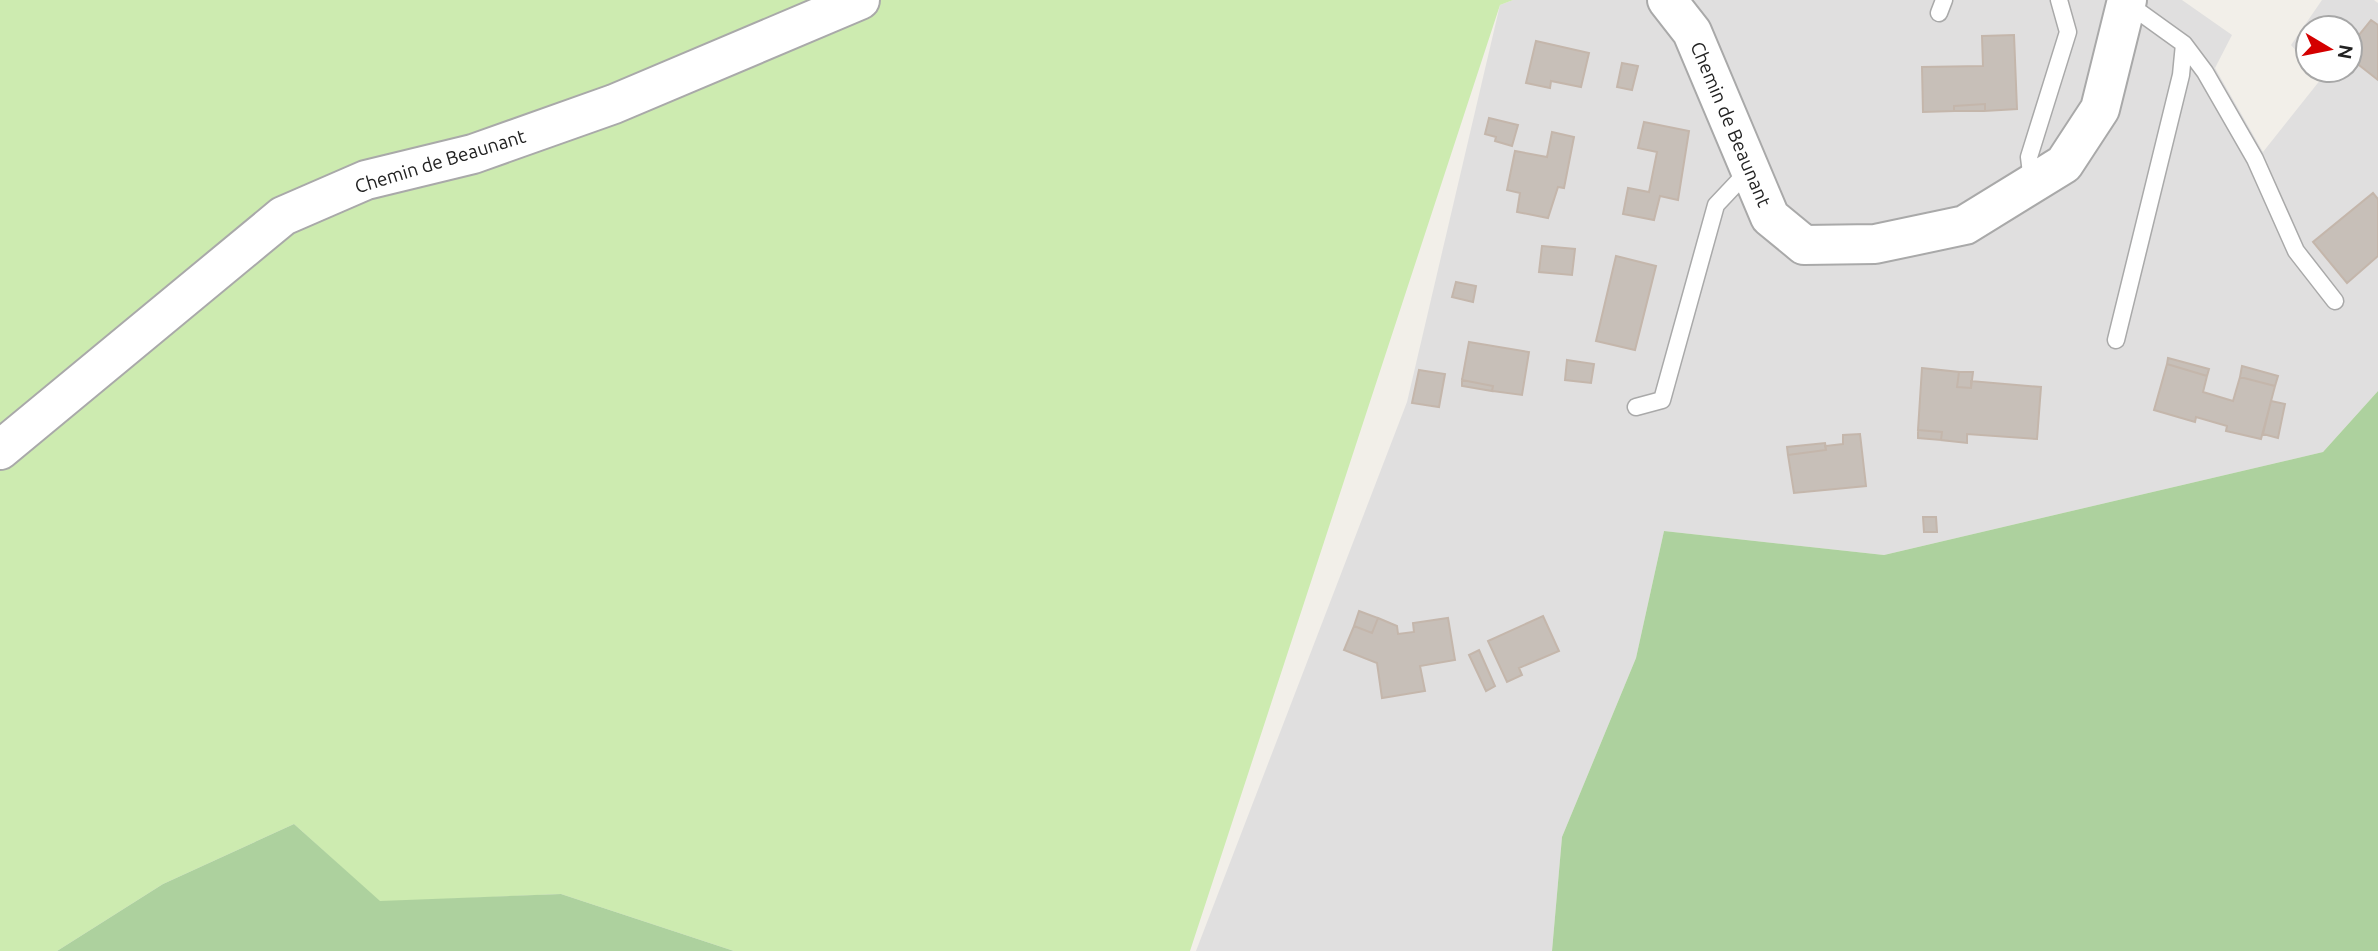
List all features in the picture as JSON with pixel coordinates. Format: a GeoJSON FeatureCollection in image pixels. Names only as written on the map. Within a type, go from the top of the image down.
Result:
{"type":"FeatureCollection","features":[{"type":"Feature","properties":{"kind":"street","name":"Chemin de Beaunant"},"geometry":{"type":"LineString","coordinates":[[0,450],[283,216],[366,180],[473,154],[614,104],[860,0]]}},
{"type":"Feature","properties":{"kind":"street","name":"Chemin de Beaunant"},"geometry":{"type":"LineString","coordinates":[[1667,0],[1692,32],[1770,217],[1804,245],[1875,244],[1965,225],[2064,164],[2100,109],[2127,2]]}},
{"type":"Feature","properties":{"kind":"lane"},"geometry":{"type":"LineString","coordinates":[[2033,184],[2029,157],[2068,32],[2059,0]]}},
{"type":"Feature","properties":{"kind":"lane"},"geometry":{"type":"LineString","coordinates":[[2127,2],[2183,44],[2205,72],[2255,159],[2296,251],[2335,301]]}},
{"type":"Feature","properties":{"kind":"lane"},"geometry":{"type":"LineString","coordinates":[[2116,340],[2181,75],[2183,44]]}},
{"type":"Feature","properties":{"kind":"lane"},"geometry":{"type":"LineString","coordinates":[[1636,407],[1662,400],[1716,205],[1750,169]]}},
{"type":"Feature","properties":{"kind":"shaded area"},"geometry":{"type":"Polygon","coordinates":[[[1513,0],[2182,0],[2232,35],[2215,68],[2263,152],[2317,84],[2364,84],[2364,14],[2312,14],[2322,0],[2374,0],[2378,3],[2378,391],[2323,452],[1884,555],[1664,531],[1636,658],[1562,837],[1552,951],[1196,951],[1407,402],[1500,5],[1513,0]]]}},
{"type":"Feature","properties":{"kind":"green space"},"geometry":{"type":"Polygon","coordinates":[[[0,0],[1513,0],[1500,5],[1190,951],[734,951],[561,894],[380,902],[294,824],[163,884],[57,951],[0,951],[0,0]]]}},
{"type":"Feature","properties":{"kind":"green space"},"geometry":{"type":"Polygon","coordinates":[[[2378,391],[2378,951],[1552,951],[1562,837],[1636,658],[1664,531],[1884,555],[2323,452],[2378,391]]]}},
{"type":"Feature","properties":{"kind":"green space"},"geometry":{"type":"Polygon","coordinates":[[[294,824],[380,901],[561,894],[734,951],[57,951],[163,884],[294,824]]]}},
{"type":"Feature","properties":{"kind":"building"},"geometry":{"type":"Polygon","coordinates":[[[2371,20],[2378,25],[2378,80],[2364,69],[2364,29],[2371,20]]]}},
{"type":"Feature","properties":{"kind":"building"},"geometry":{"type":"Polygon","coordinates":[[[2014,35],[2017,109],[1985,111],[1985,104],[1954,106],[1954,111],[1923,112],[1922,67],[1983,66],[1982,36],[2014,35]]]}},
{"type":"Feature","properties":{"kind":"building"},"geometry":{"type":"Polygon","coordinates":[[[1536,41],[1589,53],[1581,87],[1551,81],[1550,88],[1526,83],[1536,41]]]}},
{"type":"Feature","properties":{"kind":"building"},"geometry":{"type":"Polygon","coordinates":[[[1622,63],[1638,66],[1632,90],[1617,87],[1622,63]]]}},
{"type":"Feature","properties":{"kind":"building"},"geometry":{"type":"Polygon","coordinates":[[[1985,104],[1985,111],[1954,111],[1954,106],[1985,104]]]}},
{"type":"Feature","properties":{"kind":"building"},"geometry":{"type":"Polygon","coordinates":[[[1489,118],[1518,125],[1512,146],[1495,141],[1496,137],[1485,134],[1489,118]]]}},
{"type":"Feature","properties":{"kind":"building"},"geometry":{"type":"Polygon","coordinates":[[[1644,122],[1689,131],[1678,200],[1660,196],[1654,220],[1623,214],[1628,188],[1649,192],[1657,152],[1638,148],[1644,122]]]}},
{"type":"Feature","properties":{"kind":"building"},"geometry":{"type":"Polygon","coordinates":[[[1552,132],[1574,137],[1564,188],[1558,187],[1548,218],[1517,212],[1520,193],[1507,190],[1515,151],[1547,157],[1552,132]]]}},
{"type":"Feature","properties":{"kind":"building"},"geometry":{"type":"Polygon","coordinates":[[[2373,193],[2378,199],[2378,256],[2347,283],[2313,242],[2373,193]]]}},
{"type":"Feature","properties":{"kind":"building"},"geometry":{"type":"Polygon","coordinates":[[[1542,246],[1575,249],[1572,275],[1539,272],[1542,246]]]}},
{"type":"Feature","properties":{"kind":"building"},"geometry":{"type":"Polygon","coordinates":[[[1616,256],[1656,266],[1635,350],[1596,341],[1616,256]]]}},
{"type":"Feature","properties":{"kind":"building"},"geometry":{"type":"Polygon","coordinates":[[[1456,282],[1476,286],[1473,302],[1452,297],[1456,282]]]}},
{"type":"Feature","properties":{"kind":"building"},"geometry":{"type":"Polygon","coordinates":[[[1469,342],[1529,352],[1522,395],[1492,391],[1493,386],[1462,380],[1469,342]]]}},
{"type":"Feature","properties":{"kind":"building"},"geometry":{"type":"Polygon","coordinates":[[[2168,358],[2209,369],[2207,376],[2167,364],[2168,358]]]}},
{"type":"Feature","properties":{"kind":"building"},"geometry":{"type":"Polygon","coordinates":[[[1567,360],[1594,364],[1591,383],[1565,380],[1567,360]]]}},
{"type":"Feature","properties":{"kind":"building"},"geometry":{"type":"Polygon","coordinates":[[[2167,364],[2207,376],[2203,392],[2233,401],[2240,377],[2275,386],[2261,439],[2226,431],[2227,426],[2196,417],[2195,422],[2154,410],[2167,364]]]}},
{"type":"Feature","properties":{"kind":"building"},"geometry":{"type":"Polygon","coordinates":[[[2242,366],[2278,376],[2275,386],[2240,377],[2242,366]]]}},
{"type":"Feature","properties":{"kind":"building"},"geometry":{"type":"Polygon","coordinates":[[[1922,368],[1959,372],[1957,387],[1971,388],[1971,381],[2041,387],[2037,439],[1967,434],[1967,443],[1941,440],[1942,432],[1918,430],[1922,368]]]}},
{"type":"Feature","properties":{"kind":"building"},"geometry":{"type":"Polygon","coordinates":[[[1419,370],[1445,374],[1439,407],[1412,403],[1419,370]]]}},
{"type":"Feature","properties":{"kind":"building"},"geometry":{"type":"Polygon","coordinates":[[[1959,372],[1973,372],[1971,388],[1957,387],[1959,372]]]}},
{"type":"Feature","properties":{"kind":"building"},"geometry":{"type":"Polygon","coordinates":[[[1462,380],[1493,386],[1492,391],[1462,386],[1462,380]]]}},
{"type":"Feature","properties":{"kind":"building"},"geometry":{"type":"Polygon","coordinates":[[[2271,401],[2285,404],[2278,438],[2263,434],[2271,401]]]}},
{"type":"Feature","properties":{"kind":"building"},"geometry":{"type":"Polygon","coordinates":[[[1918,430],[1942,432],[1941,440],[1918,438],[1918,430]]]}},
{"type":"Feature","properties":{"kind":"building"},"geometry":{"type":"Polygon","coordinates":[[[1860,434],[1866,486],[1794,493],[1788,455],[1826,450],[1825,446],[1843,444],[1843,435],[1860,434]]]}},
{"type":"Feature","properties":{"kind":"building"},"geometry":{"type":"Polygon","coordinates":[[[1825,443],[1826,450],[1788,455],[1787,447],[1825,443]]]}},
{"type":"Feature","properties":{"kind":"building"},"geometry":{"type":"Polygon","coordinates":[[[1923,517],[1936,517],[1937,532],[1924,532],[1923,517]]]}},
{"type":"Feature","properties":{"kind":"building"},"geometry":{"type":"Polygon","coordinates":[[[1359,611],[1378,618],[1372,633],[1354,626],[1359,611]]]}},
{"type":"Feature","properties":{"kind":"building"},"geometry":{"type":"Polygon","coordinates":[[[1543,616],[1559,651],[1519,668],[1522,675],[1507,682],[1488,641],[1543,616]]]}},
{"type":"Feature","properties":{"kind":"building"},"geometry":{"type":"Polygon","coordinates":[[[1378,618],[1397,626],[1398,634],[1414,632],[1413,623],[1448,618],[1455,660],[1420,666],[1425,691],[1382,698],[1377,663],[1344,650],[1354,626],[1372,633],[1378,618]]]}},
{"type":"Feature","properties":{"kind":"building"},"geometry":{"type":"Polygon","coordinates":[[[1479,650],[1495,686],[1486,691],[1469,655],[1479,650]]]}}]}
